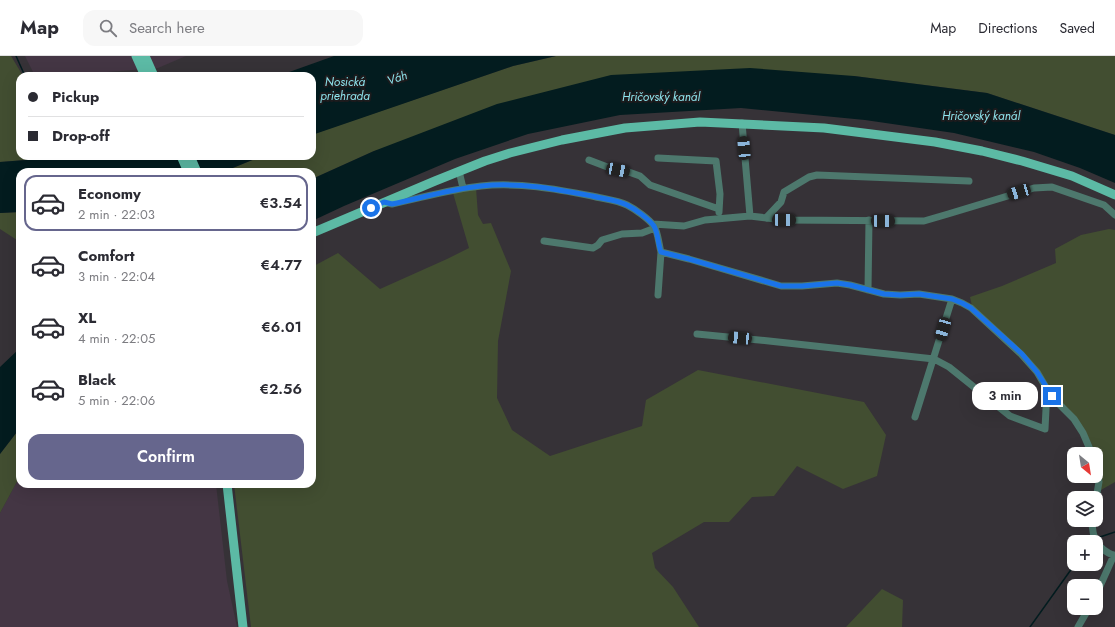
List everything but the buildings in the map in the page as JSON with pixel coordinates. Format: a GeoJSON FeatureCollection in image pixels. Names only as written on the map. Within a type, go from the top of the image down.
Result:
{"type":"FeatureCollection","features":[{"type":"Feature","properties":{"kind":"main road"},"geometry":{"type":"LineString","coordinates":[[136,56],[147,72]]}},
{"type":"Feature","properties":{"kind":"main road"},"geometry":{"type":"LineString","coordinates":[[145,56],[148,72]]}},
{"type":"Feature","properties":{"kind":"main road"},"geometry":{"type":"LineString","coordinates":[[316,231],[459,171],[485,161],[531,147],[625,128],[700,122],[824,128],[934,142],[999,154],[1072,176],[1112,193]]}},
{"type":"Feature","properties":{"kind":"main road"},"geometry":{"type":"LineString","coordinates":[[227,488],[243,627]]}},
{"type":"Feature","properties":{"kind":"street"},"geometry":{"type":"LineString","coordinates":[[742,124],[750,216]]}},
{"type":"Feature","properties":{"kind":"street"},"geometry":{"type":"LineString","coordinates":[[658,158],[716,161],[720,194],[719,218]]}},
{"type":"Feature","properties":{"kind":"street"},"geometry":{"type":"LineString","coordinates":[[589,160],[610,168],[626,171],[640,176],[650,185],[719,208]]}},
{"type":"Feature","properties":{"kind":"street"},"geometry":{"type":"LineString","coordinates":[[459,171],[463,188]]}},
{"type":"Feature","properties":{"kind":"street"},"geometry":{"type":"LineString","coordinates":[[766,218],[781,202],[784,192],[809,177],[817,175],[969,182]]}},
{"type":"Feature","properties":{"kind":"street"},"geometry":{"type":"LineString","coordinates":[[384,202],[392,204],[463,188],[501,185],[528,185],[562,190],[616,201],[628,205],[640,213],[654,226],[661,252],[658,295]]}},
{"type":"Feature","properties":{"kind":"street"},"geometry":{"type":"LineString","coordinates":[[544,241],[593,248],[598,246],[602,240],[622,234],[642,233],[654,226],[684,226],[705,220],[750,216],[784,220],[924,221],[1034,188],[1052,187],[1104,205],[1115,215]]}},
{"type":"Feature","properties":{"kind":"street"},"geometry":{"type":"LineString","coordinates":[[1104,205],[1112,193]]}},
{"type":"Feature","properties":{"kind":"street"},"geometry":{"type":"LineString","coordinates":[[868,290],[870,220]]}},
{"type":"Feature","properties":{"kind":"street"},"geometry":{"type":"LineString","coordinates":[[661,252],[781,286],[837,283],[884,294],[919,294],[952,299],[962,303],[971,308],[1022,354],[1037,372],[1057,402],[1074,419],[1083,433],[1089,447]]}},
{"type":"Feature","properties":{"kind":"street"},"geometry":{"type":"LineString","coordinates":[[915,416],[952,299]]}},
{"type":"Feature","properties":{"kind":"street"},"geometry":{"type":"LineString","coordinates":[[697,334],[777,341],[934,359],[949,367],[1010,416],[1044,430],[1048,389]]}},
{"type":"Feature","properties":{"kind":"street"},"geometry":{"type":"LineString","coordinates":[[1093,527],[1095,539],[1100,547],[1114,556],[1103,580]]}},
{"type":"Feature","properties":{"kind":"street"},"geometry":{"type":"LineString","coordinates":[[1078,627],[1085,615]]}},
{"type":"Feature","properties":{"kind":"shaded area"},"geometry":{"type":"Polygon","coordinates":[[[25,56],[186,56],[158,68],[107,72],[33,72],[25,56]]]}},
{"type":"Feature","properties":{"kind":"shaded area"},"geometry":{"type":"Polygon","coordinates":[[[16,483],[16,488],[216,488],[227,581],[237,627],[0,627],[0,513],[16,483]]]}},
{"type":"Feature","properties":{"kind":"green space"},"geometry":{"type":"Polygon","coordinates":[[[0,56],[11,56],[21,72],[16,72],[16,160],[26,160],[0,162],[0,56]]]}},
{"type":"Feature","properties":{"kind":"green space"},"geometry":{"type":"Polygon","coordinates":[[[556,56],[1115,56],[1115,135],[987,93],[854,76],[374,151],[316,177],[316,168],[233,168],[252,160],[316,160],[316,133],[513,66],[556,56]]]}},
{"type":"Feature","properties":{"kind":"green space"},"geometry":{"type":"Polygon","coordinates":[[[476,188],[478,215],[483,224],[491,223],[511,271],[498,341],[497,398],[512,430],[550,456],[642,426],[646,400],[698,370],[864,402],[886,435],[877,476],[843,489],[797,466],[774,496],[752,497],[729,522],[704,522],[652,553],[655,568],[673,587],[699,627],[251,627],[234,488],[316,488],[316,265],[338,253],[380,289],[469,248],[453,193],[476,188]]]}},
{"type":"Feature","properties":{"kind":"green space"},"geometry":{"type":"Polygon","coordinates":[[[16,212],[16,239],[0,229],[0,213],[16,212]]]}},
{"type":"Feature","properties":{"kind":"green space"},"geometry":{"type":"Polygon","coordinates":[[[1109,229],[1115,230],[1115,482],[1101,490],[1100,483],[1103,483],[1103,447],[1093,447],[1084,429],[1052,392],[972,306],[970,297],[1002,286],[1056,263],[1055,249],[1081,235],[1109,229]]]}},
{"type":"Feature","properties":{"kind":"green space"},"geometry":{"type":"Polygon","coordinates":[[[16,433],[16,483],[0,513],[0,454],[16,433]]]}},
{"type":"Feature","properties":{"kind":"green space"},"geometry":{"type":"Polygon","coordinates":[[[882,589],[903,600],[902,627],[846,627],[882,589]]]}},
{"type":"Feature","properties":{"kind":"water","name":"Nosická priehrada"},"geometry":{"type":"Polygon","coordinates":[[[334,56],[556,56],[513,66],[316,134],[316,72],[289,72],[334,56]]]}},
{"type":"Feature","properties":{"kind":"water","name":"Hričovský kanál"},"geometry":{"type":"Polygon","coordinates":[[[750,68],[854,76],[987,93],[1115,135],[1115,183],[1080,168],[1034,152],[954,133],[865,120],[741,108],[620,115],[528,134],[455,159],[316,219],[316,177],[374,151],[497,104],[611,75],[750,68]]]}},
{"type":"Feature","properties":{"kind":"water"},"geometry":{"type":"Polygon","coordinates":[[[26,160],[252,160],[233,168],[16,168],[16,212],[0,213],[0,162],[26,160]]]}},
{"type":"Feature","properties":{"kind":"water"},"geometry":{"type":"Polygon","coordinates":[[[16,352],[16,433],[0,454],[0,367],[16,352]]]}},
{"type":"Feature","properties":{"kind":"waterway"},"geometry":{"type":"LineString","coordinates":[[16,56],[23,72]]}},
{"type":"Feature","properties":{"kind":"waterway"},"geometry":{"type":"LineString","coordinates":[[1103,536],[1115,532]]}},
{"type":"Feature","properties":{"kind":"waterway"},"geometry":{"type":"LineString","coordinates":[[1030,627],[1070,571]]}},
{"type":"Feature","properties":{"kind":"route"},"geometry":{"type":"LineString","coordinates":[[371,208],[384,202],[392,204],[463,188],[501,185],[528,185],[616,201],[628,205],[652,224],[655,228],[661,252],[667,254],[781,286],[837,283],[884,294],[919,294],[952,299],[962,303],[971,308],[1022,354],[1037,372],[1052,396]]}},
{"type":"Feature","properties":{"kind":"water label","name":"Váh"},"geometry":{"type":"Point","coordinates":[397,78]}}]}
